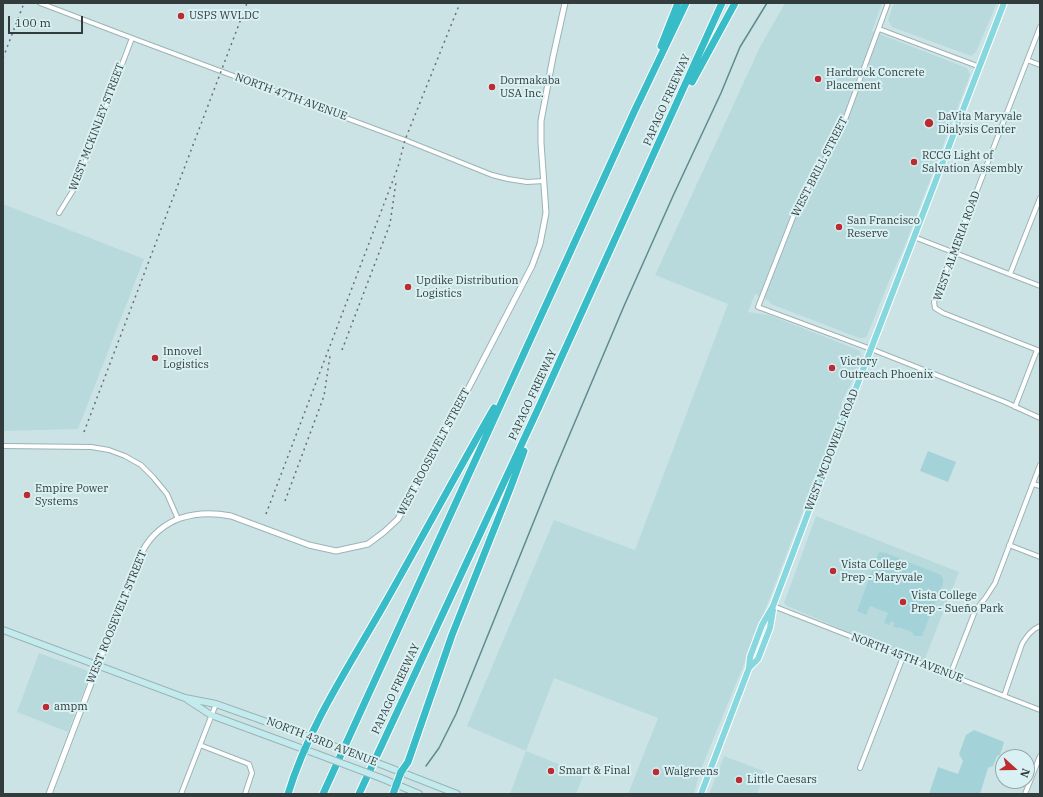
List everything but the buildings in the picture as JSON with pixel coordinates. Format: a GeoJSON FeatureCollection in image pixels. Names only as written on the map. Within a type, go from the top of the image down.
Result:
{"type":"FeatureCollection","features":[{"type":"Feature","properties":{"kind":"highway"},"geometry":{"type":"LineString","coordinates":[[634,112],[678,3]]}},
{"type":"Feature","properties":{"kind":"highway","name":"PAPAGO FREEWAY"},"geometry":{"type":"LineString","coordinates":[[323,794],[634,112],[686,3]]}},
{"type":"Feature","properties":{"kind":"highway","name":"PAPAGO FREEWAY"},"geometry":{"type":"LineString","coordinates":[[359,794],[668,126],[722,3]]}},
{"type":"Feature","properties":{"kind":"highway"},"geometry":{"type":"LineString","coordinates":[[668,126],[735,3]]}},
{"type":"Feature","properties":{"kind":"highway"},"geometry":{"type":"LineString","coordinates":[[288,794],[309,737],[516,371]]}},
{"type":"Feature","properties":{"kind":"highway"},"geometry":{"type":"LineString","coordinates":[[393,794],[401,772],[408,762],[452,635],[510,489],[538,409]]}},
{"type":"Feature","properties":{"kind":"main road","name":"WEST MCDOWELL ROAD"},"geometry":{"type":"LineString","coordinates":[[701,794],[749,668],[758,659],[770,628],[773,606],[1004,3]]}},
{"type":"Feature","properties":{"kind":"main road","name":"NORTH 43RD AVENUE"},"geometry":{"type":"LineString","coordinates":[[3,630],[185,698],[216,704],[326,743],[457,794]]}},
{"type":"Feature","properties":{"kind":"main road","name":"NORTH 43RD AVENUE"},"geometry":{"type":"LineString","coordinates":[[185,698],[211,714],[419,794]]}},
{"type":"Feature","properties":{"kind":"street","name":"NORTH 47TH AVENUE"},"geometry":{"type":"LineString","coordinates":[[40,3],[402,138],[492,175],[526,182],[544,181]]}},
{"type":"Feature","properties":{"kind":"street","name":"WEST ROOSEVELT STREET"},"geometry":{"type":"LineString","coordinates":[[48,794],[134,570],[143,550],[158,532],[178,519],[192,514],[204,513],[231,516],[309,545],[336,551],[368,544],[391,527],[398,519],[532,266],[540,244],[546,206],[541,143],[541,121],[565,3]]}},
{"type":"Feature","properties":{"kind":"street","name":"WEST BRILL STREET"},"geometry":{"type":"LineString","coordinates":[[871,349],[758,307],[799,202],[838,136],[888,3]]}},
{"type":"Feature","properties":{"kind":"street","name":"WEST ALMERIA ROAD"},"geometry":{"type":"LineString","coordinates":[[1039,350],[943,313],[935,308],[934,302],[1040,27]]}},
{"type":"Feature","properties":{"kind":"street"},"geometry":{"type":"LineString","coordinates":[[879,29],[980,67]]}},
{"type":"Feature","properties":{"kind":"street","name":"WEST MCKINLEY STREET"},"geometry":{"type":"LineString","coordinates":[[59,213],[77,184],[132,38]]}},
{"type":"Feature","properties":{"kind":"street"},"geometry":{"type":"LineString","coordinates":[[1027,60],[1040,64]]}},
{"type":"Feature","properties":{"kind":"street"},"geometry":{"type":"LineString","coordinates":[[1010,274],[1040,198]]}},
{"type":"Feature","properties":{"kind":"street"},"geometry":{"type":"LineString","coordinates":[[914,237],[1040,286]]}},
{"type":"Feature","properties":{"kind":"street"},"geometry":{"type":"LineString","coordinates":[[871,349],[1040,418]]}},
{"type":"Feature","properties":{"kind":"street"},"geometry":{"type":"LineString","coordinates":[[1015,407],[1039,350]]}},
{"type":"Feature","properties":{"kind":"street"},"geometry":{"type":"LineString","coordinates":[[3,446],[91,446],[109,450],[125,456],[141,465],[153,477],[167,494],[178,519]]}},
{"type":"Feature","properties":{"kind":"street"},"geometry":{"type":"LineString","coordinates":[[950,675],[975,611],[995,583],[1040,465]]}},
{"type":"Feature","properties":{"kind":"street"},"geometry":{"type":"LineString","coordinates":[[1033,484],[1040,486]]}},
{"type":"Feature","properties":{"kind":"street"},"geometry":{"type":"LineString","coordinates":[[1009,545],[1040,557]]}},
{"type":"Feature","properties":{"kind":"street","name":"NORTH 45TH AVENUE"},"geometry":{"type":"LineString","coordinates":[[773,606],[1040,710]]}},
{"type":"Feature","properties":{"kind":"street"},"geometry":{"type":"LineString","coordinates":[[1004,696],[1022,644],[1026,637],[1034,629],[1040,626]]}},
{"type":"Feature","properties":{"kind":"street"},"geometry":{"type":"LineString","coordinates":[[860,768],[903,657]]}},
{"type":"Feature","properties":{"kind":"street"},"geometry":{"type":"LineString","coordinates":[[181,794],[216,704]]}},
{"type":"Feature","properties":{"kind":"street"},"geometry":{"type":"LineString","coordinates":[[200,745],[249,764],[252,769],[252,775],[245,794]]}},
{"type":"Feature","properties":{"kind":"street"},"geometry":{"type":"LineString","coordinates":[[1025,794],[1040,756]]}},
{"type":"Feature","properties":{"kind":"shaded area"},"geometry":{"type":"Polygon","coordinates":[[[785,3],[882,3],[872,31],[967,68],[970,74],[904,248],[867,336],[864,338],[859,338],[771,304],[769,301],[755,294],[748,312],[769,315],[856,349],[860,351],[862,358],[856,374],[842,401],[841,412],[747,657],[701,769],[694,794],[628,794],[658,718],[554,678],[526,751],[467,726],[554,520],[635,550],[728,304],[655,275],[760,47],[785,3]]]}},
{"type":"Feature","properties":{"kind":"shaded area"},"geometry":{"type":"Polygon","coordinates":[[[894,3],[997,3],[976,52],[971,56],[892,27],[888,20],[894,3]]]}},
{"type":"Feature","properties":{"kind":"shaded area"},"geometry":{"type":"Polygon","coordinates":[[[3,204],[144,259],[78,429],[3,431],[3,204]]]}},
{"type":"Feature","properties":{"kind":"shaded area"},"geometry":{"type":"Polygon","coordinates":[[[928,451],[956,462],[948,482],[920,471],[928,451]]]}},
{"type":"Feature","properties":{"kind":"shaded area"},"geometry":{"type":"Polygon","coordinates":[[[816,516],[959,572],[924,661],[848,632],[787,606],[784,603],[816,516]]]}},
{"type":"Feature","properties":{"kind":"shaded area"},"geometry":{"type":"Polygon","coordinates":[[[879,552],[886,553],[941,575],[943,583],[922,636],[914,636],[912,632],[898,627],[897,628],[893,626],[894,623],[891,621],[889,625],[884,623],[888,613],[870,606],[866,615],[857,611],[879,552]]]}},
{"type":"Feature","properties":{"kind":"shaded area"},"geometry":{"type":"Polygon","coordinates":[[[39,653],[86,670],[89,674],[68,732],[17,712],[39,653]]]}},
{"type":"Feature","properties":{"kind":"shaded area"},"geometry":{"type":"Polygon","coordinates":[[[974,730],[1004,742],[1002,749],[995,749],[995,761],[993,766],[988,768],[980,794],[929,794],[938,767],[958,774],[963,761],[959,754],[966,735],[974,730]]]}},
{"type":"Feature","properties":{"kind":"shaded area"},"geometry":{"type":"Polygon","coordinates":[[[526,751],[584,774],[576,794],[510,794],[526,751]]]}},
{"type":"Feature","properties":{"kind":"shaded area"},"geometry":{"type":"Polygon","coordinates":[[[724,756],[766,772],[757,794],[709,794],[724,756]]]}},
{"type":"Feature","properties":{"kind":"waterway"},"geometry":{"type":"LineString","coordinates":[[426,766],[439,748],[456,714],[555,469],[624,306],[673,196],[721,93],[740,47],[767,3]]}},
{"type":"Feature","properties":{"kind":"railway"},"geometry":{"type":"LineString","coordinates":[[3,58],[24,3]]}},
{"type":"Feature","properties":{"kind":"railway"},"geometry":{"type":"LineString","coordinates":[[84,432],[247,3]]}},
{"type":"Feature","properties":{"kind":"railway"},"geometry":{"type":"LineString","coordinates":[[266,514],[398,167],[405,140],[460,3]]}},
{"type":"Feature","properties":{"kind":"railway"},"geometry":{"type":"LineString","coordinates":[[342,350],[390,224],[396,182]]}},
{"type":"Feature","properties":{"kind":"railway"},"geometry":{"type":"LineString","coordinates":[[285,501],[324,396],[330,356]]}},
{"type":"Feature","properties":{"kind":"place","name":"USPS WVLDC"},"geometry":{"type":"Point","coordinates":[181,16]}},
{"type":"Feature","properties":{"kind":"place","name":"Hardrock Concrete Placement"},"geometry":{"type":"Point","coordinates":[818,79]}},
{"type":"Feature","properties":{"kind":"place","name":"Dormakaba USA Inc."},"geometry":{"type":"Point","coordinates":[492,87]}},
{"type":"Feature","properties":{"kind":"place","name":"DaVita Maryvale Dialysis Center"},"geometry":{"type":"Point","coordinates":[929,123]}},
{"type":"Feature","properties":{"kind":"place","name":"RCCG Light of Salvation Assembly"},"geometry":{"type":"Point","coordinates":[914,162]}},
{"type":"Feature","properties":{"kind":"place","name":"San Francisco Reserve"},"geometry":{"type":"Point","coordinates":[839,227]}},
{"type":"Feature","properties":{"kind":"place","name":"Updike Distribution Logistics"},"geometry":{"type":"Point","coordinates":[408,287]}},
{"type":"Feature","properties":{"kind":"place","name":"Innovel Logistics"},"geometry":{"type":"Point","coordinates":[155,358]}},
{"type":"Feature","properties":{"kind":"place","name":"Victory Outreach Phoenix"},"geometry":{"type":"Point","coordinates":[832,368]}},
{"type":"Feature","properties":{"kind":"place","name":"Empire Power Systems"},"geometry":{"type":"Point","coordinates":[27,495]}},
{"type":"Feature","properties":{"kind":"place","name":"Vista College Prep - Maryvale"},"geometry":{"type":"Point","coordinates":[833,571]}},
{"type":"Feature","properties":{"kind":"place","name":"Vista College Prep - Sueño Park"},"geometry":{"type":"Point","coordinates":[903,602]}},
{"type":"Feature","properties":{"kind":"place","name":"ampm"},"geometry":{"type":"Point","coordinates":[46,707]}},
{"type":"Feature","properties":{"kind":"place","name":"Smart & Final"},"geometry":{"type":"Point","coordinates":[551,771]}},
{"type":"Feature","properties":{"kind":"place","name":"Walgreens"},"geometry":{"type":"Point","coordinates":[656,772]}},
{"type":"Feature","properties":{"kind":"place","name":"Little Caesars"},"geometry":{"type":"Point","coordinates":[739,780]}}]}
